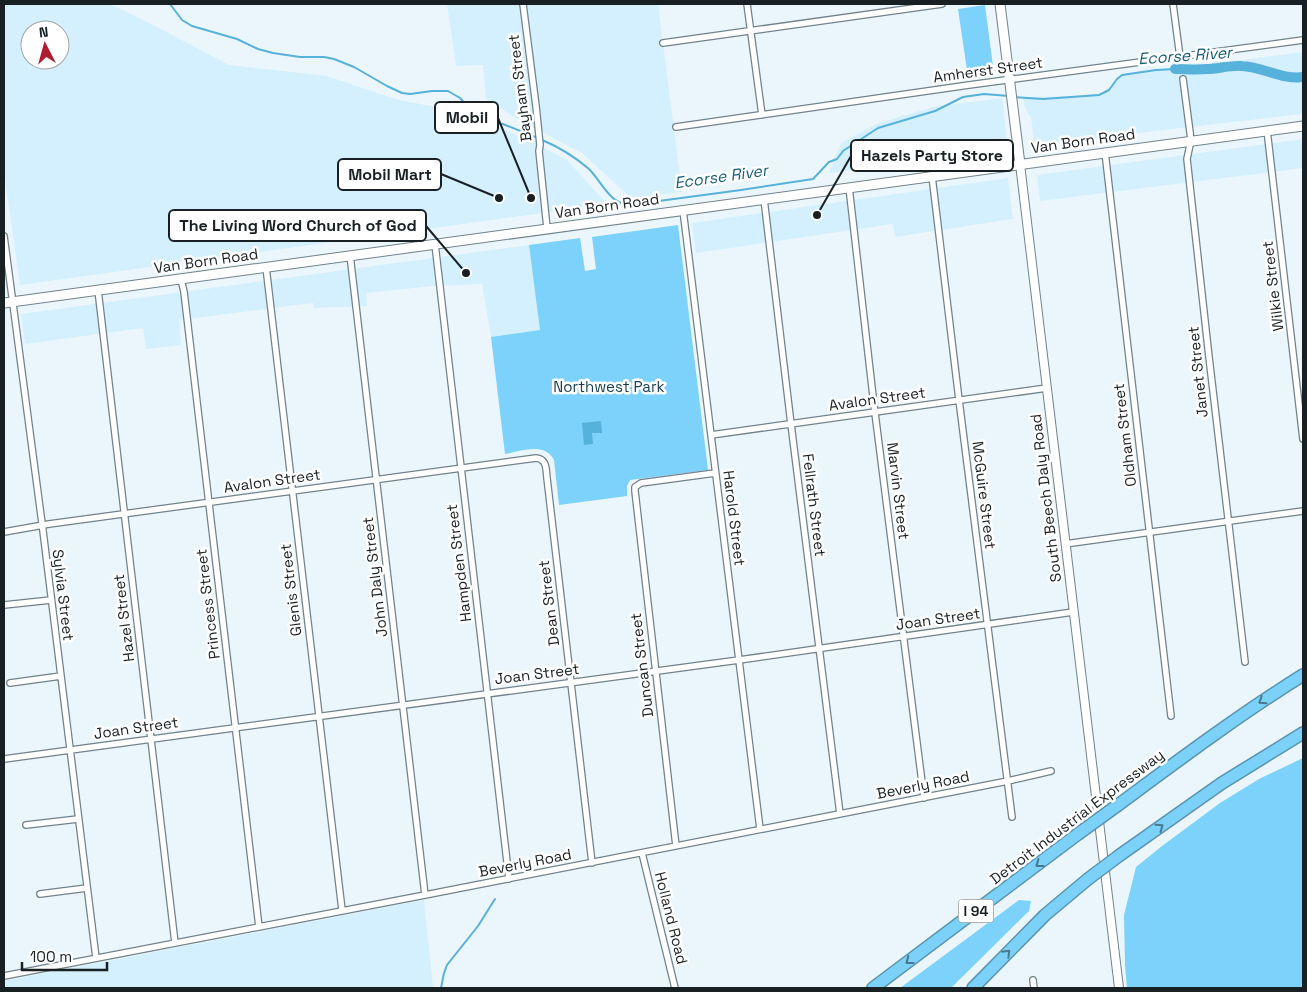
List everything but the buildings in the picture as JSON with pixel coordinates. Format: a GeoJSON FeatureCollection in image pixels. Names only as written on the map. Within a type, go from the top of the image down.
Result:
{"type":"FeatureCollection","features":[{"type":"Feature","properties":{"kind":"highway","name":"Detroit Industrial Expressway"},"geometry":{"type":"LineString","coordinates":[[873,988],[1198,745],[1303,675]]}},
{"type":"Feature","properties":{"kind":"highway"},"geometry":{"type":"LineString","coordinates":[[973,988],[1045,915],[1088,879],[1222,783],[1303,733]]}},
{"type":"Feature","properties":{"kind":"main road","name":"South Beech Daly Road"},"geometry":{"type":"LineString","coordinates":[[1000,4],[1020,164]]}},
{"type":"Feature","properties":{"kind":"main road","name":"Van Born Road"},"geometry":{"type":"LineString","coordinates":[[8,302],[1303,126]]}},
{"type":"Feature","properties":{"kind":"street","name":"Bayham Street"},"geometry":{"type":"LineString","coordinates":[[523,4],[536,106],[547,228]]}},
{"type":"Feature","properties":{"kind":"street"},"geometry":{"type":"LineString","coordinates":[[747,4],[762,115]]}},
{"type":"Feature","properties":{"kind":"street"},"geometry":{"type":"LineString","coordinates":[[663,43],[942,4]]}},
{"type":"Feature","properties":{"kind":"street"},"geometry":{"type":"LineString","coordinates":[[1173,4],[1180,57]]}},
{"type":"Feature","properties":{"kind":"street","name":"Amherst Street"},"geometry":{"type":"LineString","coordinates":[[676,127],[1303,40]]}},
{"type":"Feature","properties":{"kind":"street","name":"Janet Street"},"geometry":{"type":"LineString","coordinates":[[1183,79],[1191,140],[1187,159],[1245,662]]}},
{"type":"Feature","properties":{"kind":"street","name":"Wilkie Street"},"geometry":{"type":"LineString","coordinates":[[1267,130],[1303,439]]}},
{"type":"Feature","properties":{"kind":"street","name":"Oldham Street"},"geometry":{"type":"LineString","coordinates":[[1105,152],[1171,716]]}},
{"type":"Feature","properties":{"kind":"street","name":"South Beech Daly Road"},"geometry":{"type":"LineString","coordinates":[[1020,164],[1119,988]]}},
{"type":"Feature","properties":{"kind":"street","name":"McGuire Street"},"geometry":{"type":"LineString","coordinates":[[932,176],[1012,817]]}},
{"type":"Feature","properties":{"kind":"street","name":"Marvin Street"},"geometry":{"type":"LineString","coordinates":[[849,187],[875,412],[924,798]]}},
{"type":"Feature","properties":{"kind":"street","name":"Fellrath Street"},"geometry":{"type":"LineString","coordinates":[[764,199],[840,814]]}},
{"type":"Feature","properties":{"kind":"street","name":"Harold Street"},"geometry":{"type":"LineString","coordinates":[[683,210],[760,829]]}},
{"type":"Feature","properties":{"kind":"street","name":"Sylvia Street"},"geometry":{"type":"LineString","coordinates":[[4,236],[8,302],[42,525],[96,958]]}},
{"type":"Feature","properties":{"kind":"street","name":"Hampden Street"},"geometry":{"type":"LineString","coordinates":[[435,244],[509,879]]}},
{"type":"Feature","properties":{"kind":"street","name":"John Daly Street"},"geometry":{"type":"LineString","coordinates":[[350,255],[425,895]]}},
{"type":"Feature","properties":{"kind":"street","name":"Glenis Street"},"geometry":{"type":"LineString","coordinates":[[266,267],[342,910]]}},
{"type":"Feature","properties":{"kind":"street","name":"Princess Street"},"geometry":{"type":"LineString","coordinates":[[181,279],[259,927]]}},
{"type":"Feature","properties":{"kind":"street","name":"Hazel Street"},"geometry":{"type":"LineString","coordinates":[[98,290],[175,943]]}},
{"type":"Feature","properties":{"kind":"street","name":"Avalon Street"},"geometry":{"type":"LineString","coordinates":[[711,436],[1047,388]]}},
{"type":"Feature","properties":{"kind":"street","name":"Avalon Street"},"geometry":{"type":"LineString","coordinates":[[4,532],[42,525],[377,479],[536,458],[543,460]]}},
{"type":"Feature","properties":{"kind":"street","name":"Dean Street"},"geometry":{"type":"LineString","coordinates":[[543,460],[548,478],[592,862]]}},
{"type":"Feature","properties":{"kind":"street","name":"Duncan Street"},"geometry":{"type":"LineString","coordinates":[[676,846],[634,491],[641,483],[715,473]]}},
{"type":"Feature","properties":{"kind":"street"},"geometry":{"type":"LineString","coordinates":[[1066,544],[1303,511]]}},
{"type":"Feature","properties":{"kind":"street"},"geometry":{"type":"LineString","coordinates":[[4,606],[51,600]]}},
{"type":"Feature","properties":{"kind":"street","name":"Joan Street"},"geometry":{"type":"LineString","coordinates":[[4,759],[739,660],[1074,612]]}},
{"type":"Feature","properties":{"kind":"street"},"geometry":{"type":"LineString","coordinates":[[10,683],[61,676]]}},
{"type":"Feature","properties":{"kind":"street","name":"Beverly Road"},"geometry":{"type":"LineString","coordinates":[[4,976],[924,798],[1051,771]]}},
{"type":"Feature","properties":{"kind":"street"},"geometry":{"type":"LineString","coordinates":[[26,825],[78,819]]}},
{"type":"Feature","properties":{"kind":"street","name":"Holland Road"},"geometry":{"type":"LineString","coordinates":[[642,853],[675,988]]}},
{"type":"Feature","properties":{"kind":"street"},"geometry":{"type":"LineString","coordinates":[[40,894],[87,888]]}},
{"type":"Feature","properties":{"kind":"street"},"geometry":{"type":"LineString","coordinates":[[1033,980],[1034,988]]}},
{"type":"Feature","properties":{"kind":"shaded area"},"geometry":{"type":"Polygon","coordinates":[[[110,4],[229,65],[327,76],[395,99],[465,113],[531,141],[567,160],[607,204],[20,285],[4,171],[4,5],[110,4]]]}},
{"type":"Feature","properties":{"kind":"shaded area"},"geometry":{"type":"Polygon","coordinates":[[[447,4],[658,4],[682,192],[631,198],[582,153],[522,122],[486,99],[483,65],[456,66],[447,4]]]}},
{"type":"Feature","properties":{"kind":"shaded area"},"geometry":{"type":"Polygon","coordinates":[[[1303,52],[1303,114],[1034,145],[1031,116],[1028,114],[1023,97],[1079,96],[1103,93],[1122,75],[1303,52]]]}},
{"type":"Feature","properties":{"kind":"shaded area"},"geometry":{"type":"Polygon","coordinates":[[[1002,98],[1008,153],[830,173],[841,143],[876,124],[933,107],[1002,98]]]}},
{"type":"Feature","properties":{"kind":"shaded area"},"geometry":{"type":"Polygon","coordinates":[[[1303,139],[1303,168],[1040,201],[1037,175],[1303,139]]]}},
{"type":"Feature","properties":{"kind":"shaded area"},"geometry":{"type":"Polygon","coordinates":[[[1008,178],[1013,219],[895,237],[893,224],[696,253],[692,223],[1008,178]]]}},
{"type":"Feature","properties":{"kind":"shaded area"},"geometry":{"type":"Polygon","coordinates":[[[529,245],[541,330],[491,337],[482,284],[433,286],[366,293],[367,306],[314,308],[313,303],[179,320],[181,345],[146,349],[143,328],[25,344],[21,314],[529,245]]]}},
{"type":"Feature","properties":{"kind":"shaded area"},"geometry":{"type":"Polygon","coordinates":[[[601,421],[602,433],[592,433],[593,444],[584,445],[582,423],[601,421]]]}},
{"type":"Feature","properties":{"kind":"shaded area"},"geometry":{"type":"Polygon","coordinates":[[[424,900],[433,988],[4,988],[4,981],[424,900]]]}},
{"type":"Feature","properties":{"kind":"green space"},"geometry":{"type":"Polygon","coordinates":[[[985,5],[994,74],[968,77],[958,9],[985,5]]]}},
{"type":"Feature","properties":{"kind":"green space","name":"Northwest Park"},"geometry":{"type":"Polygon","coordinates":[[[678,225],[708,470],[630,480],[627,486],[627,496],[559,505],[554,460],[550,454],[539,449],[532,449],[505,454],[491,337],[540,330],[529,245],[580,238],[585,271],[596,269],[592,237],[678,225]]]}},
{"type":"Feature","properties":{"kind":"green space"},"geometry":{"type":"Polygon","coordinates":[[[1303,758],[1303,988],[1127,988],[1124,915],[1136,867],[1220,803],[1259,779],[1303,758]]]}},
{"type":"Feature","properties":{"kind":"green space"},"geometry":{"type":"Polygon","coordinates":[[[1019,900],[1031,901],[1029,911],[951,988],[900,988],[1019,900]]]}},
{"type":"Feature","properties":{"kind":"waterway","name":"Ecorse River"},"geometry":{"type":"LineString","coordinates":[[170,4],[182,20],[192,26],[237,39],[258,49],[300,57],[334,59],[354,67],[402,93],[448,91],[460,98],[474,113],[483,119],[492,123],[503,124],[538,138]]}},
{"type":"Feature","properties":{"kind":"waterway","name":"Ecorse River"},"geometry":{"type":"LineString","coordinates":[[1175,69],[1242,66],[1288,77],[1303,77]]}},
{"type":"Feature","properties":{"kind":"waterway","name":"Ecorse River"},"geometry":{"type":"LineString","coordinates":[[1014,97],[1043,99],[1099,95],[1109,90],[1122,75],[1175,69]]}},
{"type":"Feature","properties":{"kind":"waterway","name":"Ecorse River"},"geometry":{"type":"LineString","coordinates":[[542,140],[578,160],[594,174],[611,196],[629,205],[813,179],[829,162],[837,159],[843,151],[878,128],[935,111],[963,97],[984,94],[1009,96]]}},
{"type":"Feature","properties":{"kind":"waterway"},"geometry":{"type":"LineString","coordinates":[[441,988],[447,965],[478,926],[495,899]]}},
{"type":"Feature","properties":{"kind":"place","name":"Mobil Mart"},"geometry":{"type":"Point","coordinates":[499,198]}},
{"type":"Feature","properties":{"kind":"place","name":"Mobil"},"geometry":{"type":"Point","coordinates":[531,198]}},
{"type":"Feature","properties":{"kind":"place","name":"Hazels Party Store"},"geometry":{"type":"Point","coordinates":[817,215]}},
{"type":"Feature","properties":{"kind":"place","name":"The Living Word Church of God"},"geometry":{"type":"Point","coordinates":[466,273]}}]}
